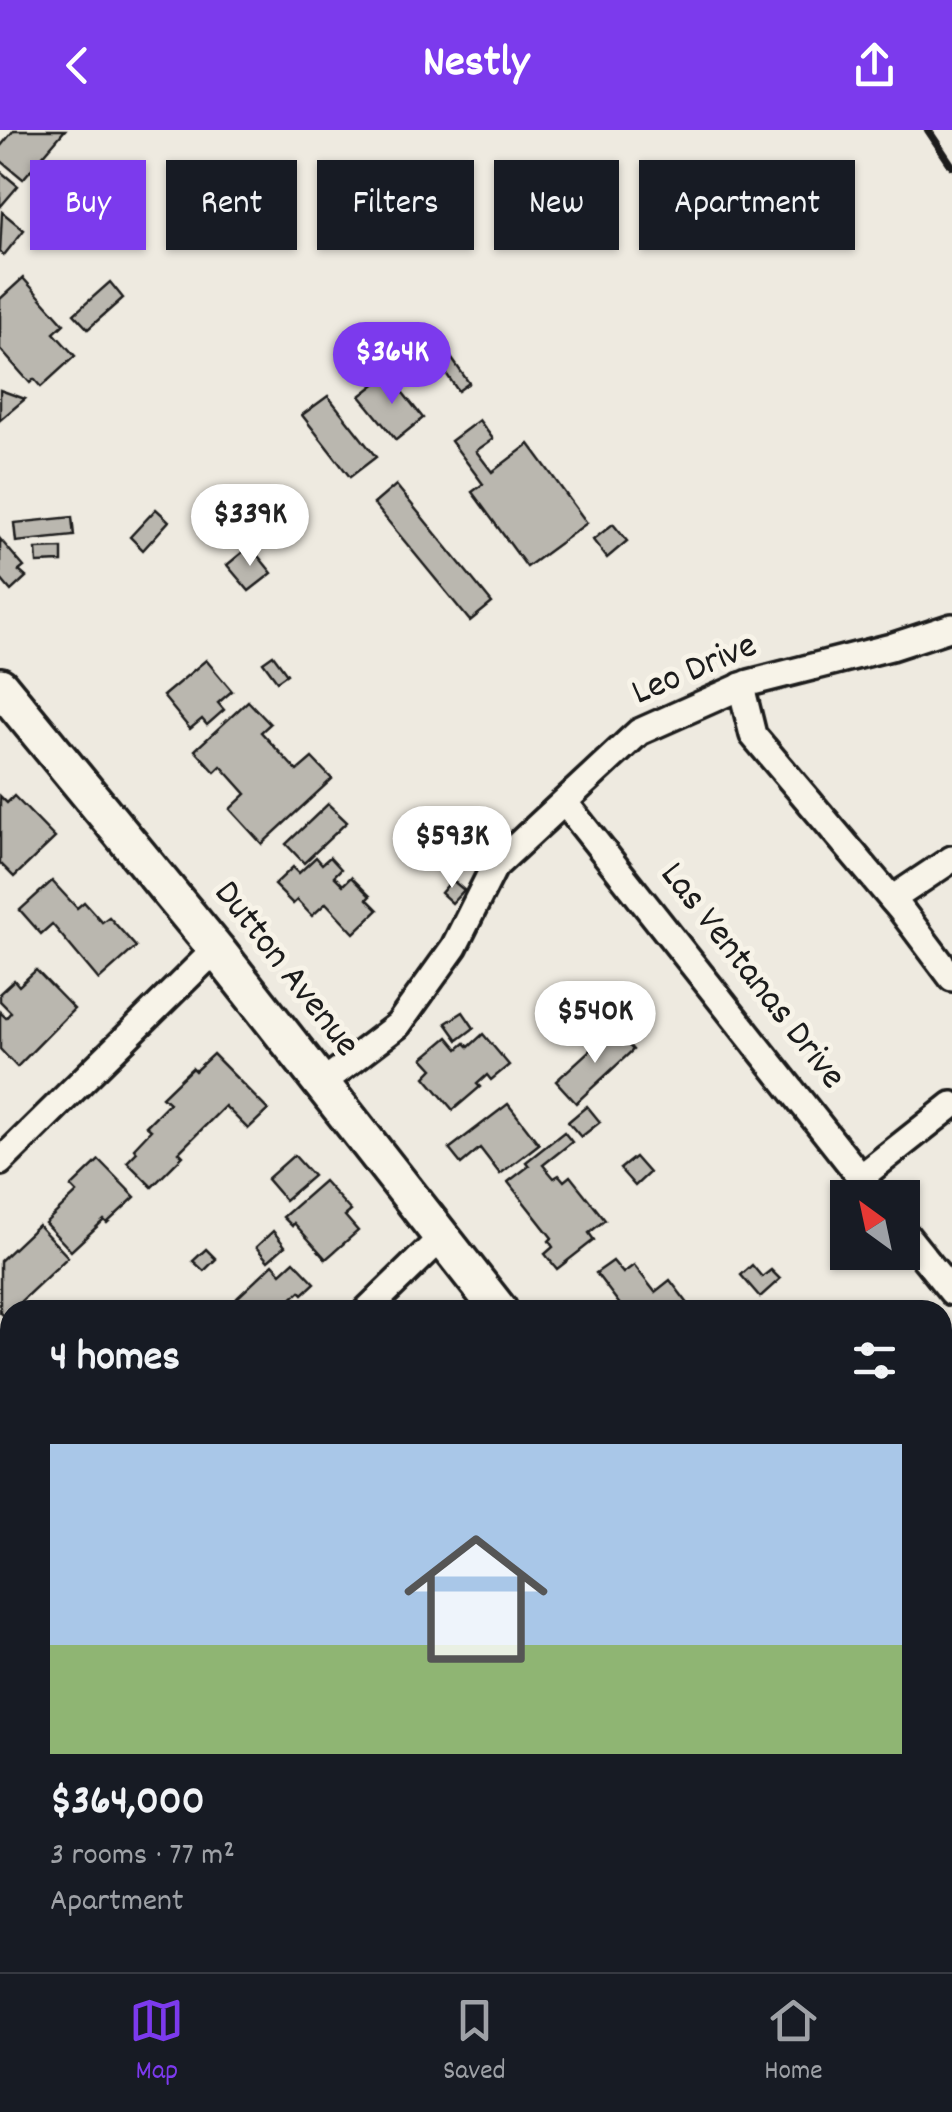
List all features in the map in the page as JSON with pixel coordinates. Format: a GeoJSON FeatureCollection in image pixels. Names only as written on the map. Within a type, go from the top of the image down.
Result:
{"type":"FeatureCollection","features":[{"type":"Feature","properties":{"kind":"main road","name":"Dutton Avenue"},"geometry":{"type":"LineString","coordinates":[[0,686],[216,949],[491,1300]]}},
{"type":"Feature","properties":{"kind":"street","name":"Leo Drive"},"geometry":{"type":"LineString","coordinates":[[322,1084],[398,1025],[454,947],[494,868],[639,732],[741,686],[952,627]]}},
{"type":"Feature","properties":{"kind":"street"},"geometry":{"type":"LineString","coordinates":[[741,686],[753,736],[892,899],[952,978]]}},
{"type":"Feature","properties":{"kind":"street","name":"Las Ventanas Drive"},"geometry":{"type":"LineString","coordinates":[[565,803],[863,1180]]}},
{"type":"Feature","properties":{"kind":"street"},"geometry":{"type":"LineString","coordinates":[[892,899],[952,859]]}},
{"type":"Feature","properties":{"kind":"street"},"geometry":{"type":"LineString","coordinates":[[0,1162],[216,949]]}},
{"type":"Feature","properties":{"kind":"street"},"geometry":{"type":"LineString","coordinates":[[861,1177],[952,1105]]}},
{"type":"Feature","properties":{"kind":"street"},"geometry":{"type":"LineString","coordinates":[[377,1300],[441,1238]]}},
{"type":"Feature","properties":{"kind":"street"},"geometry":{"type":"LineString","coordinates":[[920,1252],[952,1292]]}},
{"type":"Feature","properties":{"kind":"building"},"geometry":{"type":"Polygon","coordinates":[[[14,130],[65,130],[39,160],[30,160],[30,171],[23,179],[0,160],[0,147],[14,130]]]}},
{"type":"Feature","properties":{"kind":"building"},"geometry":{"type":"Polygon","coordinates":[[[0,171],[18,186],[0,207],[0,171]]]}},
{"type":"Feature","properties":{"kind":"building"},"geometry":{"type":"Polygon","coordinates":[[[2,212],[24,230],[4,255],[0,252],[2,212]]]}},
{"type":"Feature","properties":{"kind":"building"},"geometry":{"type":"Polygon","coordinates":[[[23,278],[64,324],[54,333],[75,356],[41,387],[34,379],[30,383],[0,349],[0,299],[23,278]]]}},
{"type":"Feature","properties":{"kind":"building"},"geometry":{"type":"Polygon","coordinates":[[[110,282],[123,298],[88,329],[74,314],[110,282]]]}},
{"type":"Feature","properties":{"kind":"building"},"geometry":{"type":"Polygon","coordinates":[[[445,349],[469,383],[458,391],[435,357],[445,349]]]}},
{"type":"Feature","properties":{"kind":"building"},"geometry":{"type":"Polygon","coordinates":[[[388,374],[423,418],[396,440],[360,396],[388,374]]]}},
{"type":"Feature","properties":{"kind":"building"},"geometry":{"type":"Polygon","coordinates":[[[0,390],[25,399],[0,420],[0,390]]]}},
{"type":"Feature","properties":{"kind":"building"},"geometry":{"type":"Polygon","coordinates":[[[328,396],[376,457],[350,477],[302,415],[328,396]]]}},
{"type":"Feature","properties":{"kind":"building"},"geometry":{"type":"Polygon","coordinates":[[[479,420],[493,439],[476,451],[492,472],[529,444],[587,523],[527,567],[472,492],[483,484],[451,441],[479,420]]]}},
{"type":"Feature","properties":{"kind":"building"},"geometry":{"type":"Polygon","coordinates":[[[396,485],[492,603],[470,621],[374,504],[396,485]]]}},
{"type":"Feature","properties":{"kind":"building"},"geometry":{"type":"Polygon","coordinates":[[[156,509],[169,521],[143,550],[130,537],[156,509]]]}},
{"type":"Feature","properties":{"kind":"building"},"geometry":{"type":"Polygon","coordinates":[[[72,517],[74,536],[16,542],[14,523],[72,517]]]}},
{"type":"Feature","properties":{"kind":"building"},"geometry":{"type":"Polygon","coordinates":[[[613,524],[627,541],[607,558],[593,540],[613,524]]]}},
{"type":"Feature","properties":{"kind":"building"},"geometry":{"type":"Polygon","coordinates":[[[0,539],[24,567],[19,571],[26,577],[11,591],[0,578],[0,539]]]}},
{"type":"Feature","properties":{"kind":"building"},"geometry":{"type":"Polygon","coordinates":[[[250,546],[272,573],[249,591],[227,565],[250,546]]]}},
{"type":"Feature","properties":{"kind":"building"},"geometry":{"type":"Polygon","coordinates":[[[62,548],[62,562],[37,563],[36,549],[62,548]]]}},
{"type":"Feature","properties":{"kind":"building"},"geometry":{"type":"Polygon","coordinates":[[[273,655],[287,674],[277,681],[263,662],[273,655]]]}},
{"type":"Feature","properties":{"kind":"building"},"geometry":{"type":"Polygon","coordinates":[[[206,660],[232,691],[218,703],[224,710],[207,725],[202,719],[190,729],[163,696],[206,660]]]}},
{"type":"Feature","properties":{"kind":"building"},"geometry":{"type":"Polygon","coordinates":[[[248,701],[270,724],[261,732],[297,771],[312,758],[332,779],[262,844],[230,809],[246,794],[221,766],[215,772],[195,750],[248,701]]]}},
{"type":"Feature","properties":{"kind":"building"},"geometry":{"type":"Polygon","coordinates":[[[0,796],[7,803],[14,796],[55,838],[14,877],[0,863],[0,796]]]}},
{"type":"Feature","properties":{"kind":"building"},"geometry":{"type":"Polygon","coordinates":[[[328,804],[347,822],[304,863],[286,844],[328,804]]]}},
{"type":"Feature","properties":{"kind":"building"},"geometry":{"type":"Polygon","coordinates":[[[316,857],[322,864],[330,857],[341,869],[334,876],[343,885],[351,877],[378,910],[354,933],[326,903],[312,916],[274,885],[293,867],[299,873],[316,857]]]}},
{"type":"Feature","properties":{"kind":"building"},"geometry":{"type":"Polygon","coordinates":[[[452,880],[464,890],[452,903],[441,893],[452,880]]]}},
{"type":"Feature","properties":{"kind":"building"},"geometry":{"type":"Polygon","coordinates":[[[52,881],[77,908],[84,902],[102,922],[109,917],[136,947],[99,980],[52,924],[41,934],[20,910],[52,881]]]}},
{"type":"Feature","properties":{"kind":"building"},"geometry":{"type":"Polygon","coordinates":[[[36,970],[74,1009],[17,1067],[0,1049],[0,1012],[6,1018],[11,1012],[0,1001],[0,993],[14,980],[19,986],[36,970]]]}},
{"type":"Feature","properties":{"kind":"building"},"geometry":{"type":"Polygon","coordinates":[[[463,1012],[474,1028],[458,1040],[446,1023],[463,1012]]]}},
{"type":"Feature","properties":{"kind":"building"},"geometry":{"type":"Polygon","coordinates":[[[614,1028],[633,1050],[576,1103],[556,1081],[614,1028]]]}},
{"type":"Feature","properties":{"kind":"building"},"geometry":{"type":"Polygon","coordinates":[[[483,1034],[509,1065],[491,1080],[487,1075],[477,1084],[480,1087],[453,1110],[425,1077],[433,1069],[423,1058],[448,1037],[458,1049],[465,1043],[469,1047],[483,1034]]]}},
{"type":"Feature","properties":{"kind":"building"},"geometry":{"type":"Polygon","coordinates":[[[213,1054],[268,1110],[248,1129],[225,1106],[179,1152],[183,1156],[152,1187],[127,1162],[151,1130],[146,1126],[169,1103],[162,1097],[213,1054]]]}},
{"type":"Feature","properties":{"kind":"building"},"geometry":{"type":"Polygon","coordinates":[[[508,1104],[539,1144],[500,1174],[480,1148],[461,1164],[449,1149],[508,1104]]]}},
{"type":"Feature","properties":{"kind":"building"},"geometry":{"type":"Polygon","coordinates":[[[587,1106],[600,1122],[581,1137],[568,1122],[587,1106]]]}},
{"type":"Feature","properties":{"kind":"building"},"geometry":{"type":"Polygon","coordinates":[[[564,1132],[572,1142],[543,1165],[554,1178],[559,1175],[564,1181],[570,1176],[605,1220],[589,1233],[594,1240],[557,1269],[545,1254],[553,1247],[549,1241],[552,1238],[508,1182],[564,1132]]]}},
{"type":"Feature","properties":{"kind":"building"},"geometry":{"type":"Polygon","coordinates":[[[294,1155],[313,1176],[285,1200],[267,1179],[294,1155]]]}},
{"type":"Feature","properties":{"kind":"building"},"geometry":{"type":"Polygon","coordinates":[[[635,1157],[649,1173],[635,1186],[620,1169],[635,1157]]]}},
{"type":"Feature","properties":{"kind":"building"},"geometry":{"type":"Polygon","coordinates":[[[99,1160],[135,1197],[71,1251],[45,1223],[77,1193],[71,1187],[99,1160]]]}},
{"type":"Feature","properties":{"kind":"building"},"geometry":{"type":"Polygon","coordinates":[[[324,1181],[351,1211],[345,1216],[358,1231],[326,1259],[294,1223],[292,1226],[283,1217],[324,1181]]]}},
{"type":"Feature","properties":{"kind":"building"},"geometry":{"type":"Polygon","coordinates":[[[38,1225],[68,1257],[22,1300],[0,1300],[0,1261],[38,1225]]]}},
{"type":"Feature","properties":{"kind":"building"},"geometry":{"type":"Polygon","coordinates":[[[273,1231],[285,1246],[268,1261],[256,1247],[273,1231]]]}},
{"type":"Feature","properties":{"kind":"building"},"geometry":{"type":"Polygon","coordinates":[[[206,1249],[216,1259],[204,1271],[193,1261],[206,1249]]]}},
{"type":"Feature","properties":{"kind":"building"},"geometry":{"type":"Polygon","coordinates":[[[294,1261],[315,1283],[291,1300],[237,1298],[273,1264],[281,1273],[294,1261]]]}},
{"type":"Feature","properties":{"kind":"building"},"geometry":{"type":"Polygon","coordinates":[[[613,1261],[623,1273],[634,1265],[655,1292],[670,1280],[685,1300],[616,1300],[596,1273],[613,1261]]]}},
{"type":"Feature","properties":{"kind":"building"},"geometry":{"type":"Polygon","coordinates":[[[752,1265],[762,1277],[771,1270],[780,1279],[760,1297],[741,1275],[752,1265]]]}},
{"type":"Feature","properties":{"kind":"railway"},"geometry":{"type":"LineString","coordinates":[[928,130],[952,166]]}}]}
